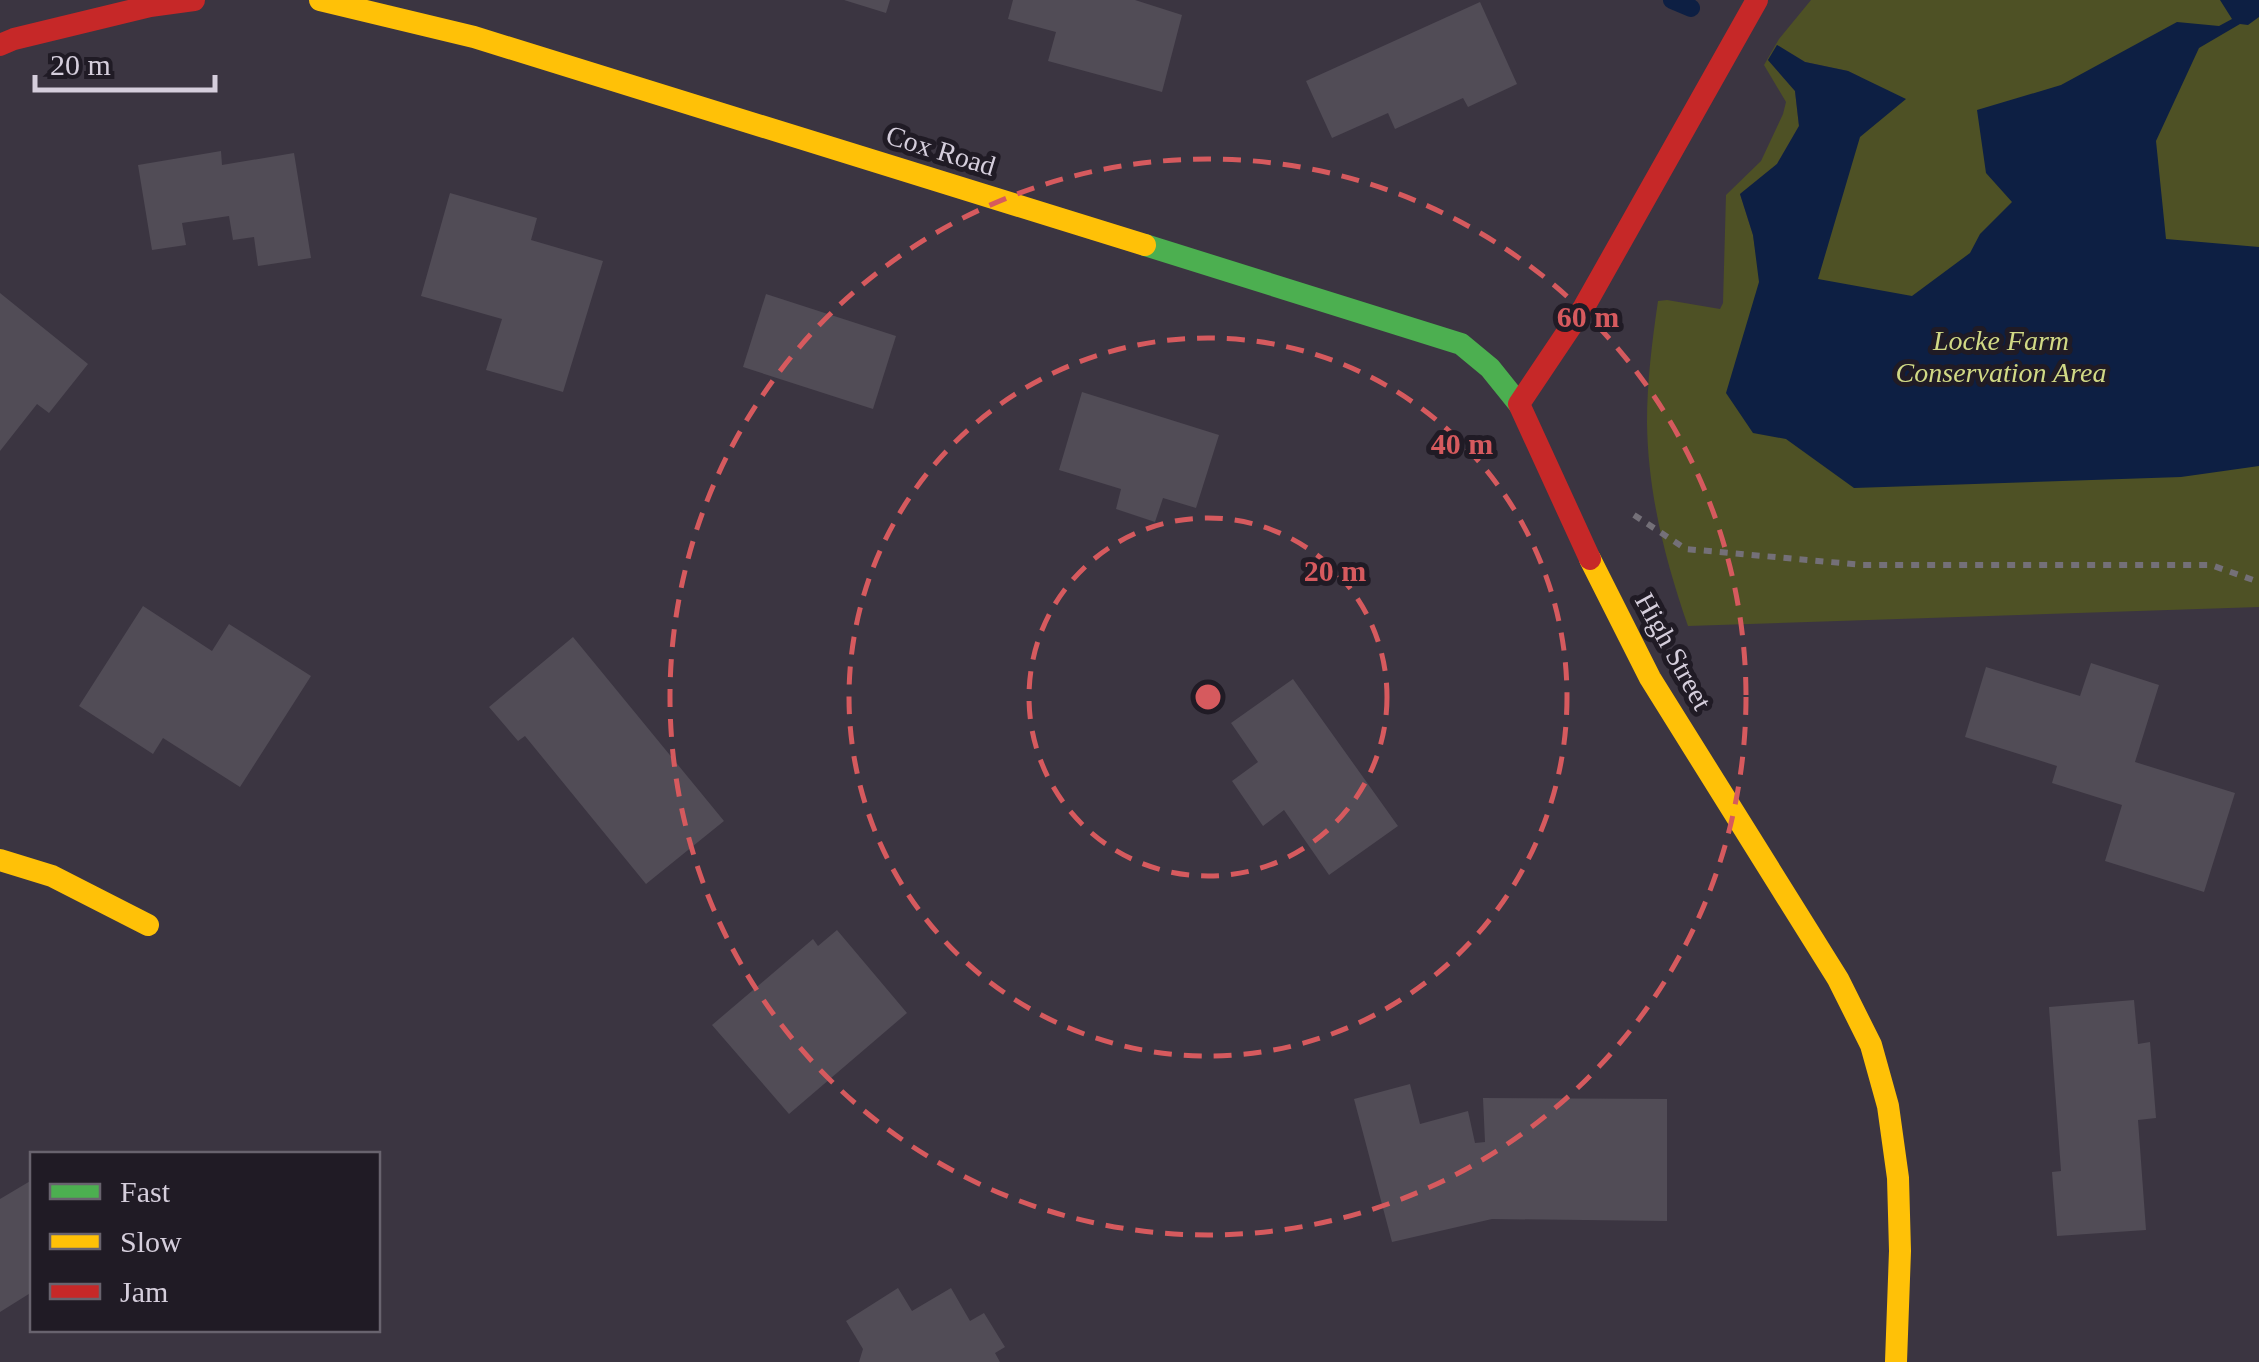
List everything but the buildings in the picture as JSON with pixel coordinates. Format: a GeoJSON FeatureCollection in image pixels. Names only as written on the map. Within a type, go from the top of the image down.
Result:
{"type":"FeatureCollection","features":[{"type":"Feature","properties":{"kind":"street"},"geometry":{"type":"LineString","coordinates":[[0,45],[150,6],[194,0]]}},
{"type":"Feature","properties":{"kind":"street","name":"Cox Road"},"geometry":{"type":"LineString","coordinates":[[320,0],[492,42],[1461,344],[1505,385],[1519,404]]}},
{"type":"Feature","properties":{"kind":"street"},"geometry":{"type":"LineString","coordinates":[[1519,404],[1584,307],[1757,0]]}},
{"type":"Feature","properties":{"kind":"street","name":"High Street"},"geometry":{"type":"LineString","coordinates":[[1519,404],[1650,679],[1822,952],[1868,1037],[1885,1096],[1898,1171],[1902,1246],[1896,1362]]}},
{"type":"Feature","properties":{"kind":"street"},"geometry":{"type":"LineString","coordinates":[[0,860],[52,876],[148,925]]}},
{"type":"Feature","properties":{"kind":"path"},"geometry":{"type":"LineString","coordinates":[[1686,549],[1863,565],[2211,564],[2259,582]]}},
{"type":"Feature","properties":{"kind":"green space","name":"Locke Farm Conservation Area"},"geometry":{"type":"Polygon","coordinates":[[[1811,0],[2259,0],[2259,607],[1688,626],[1659,526],[1648,449],[1648,392],[1658,301],[1720,309],[1723,303],[1726,195],[1761,161],[1786,102],[1764,65],[1779,39],[1811,0]],[[1777,45],[1768,60],[1795,91],[1799,126],[1777,164],[1740,194],[1758,265],[1860,77],[1805,62],[1777,45]]]}},
{"type":"Feature","properties":{"kind":"water"},"geometry":{"type":"Polygon","coordinates":[[[2220,0],[2259,0],[2259,17],[2199,48],[2156,141],[2166,239],[2259,247],[2259,466],[2181,477],[1854,488],[1786,439],[1753,433],[1726,393],[1759,282],[1753,235],[1740,194],[1777,164],[1799,126],[1795,91],[1768,60],[1777,45],[1805,62],[1848,71],[1906,99],[1860,137],[1818,279],[1912,296],[1970,253],[1980,234],[2012,202],[1986,173],[1977,110],[2061,85],[2177,22],[2219,26],[2232,19],[2220,0]]]}},
{"type":"Feature","properties":{"kind":"waterway"},"geometry":{"type":"LineString","coordinates":[[1672,0],[1691,8]]}},
{"type":"Feature","properties":{"kind":"traffic: fast"},"geometry":{"type":"LineString","coordinates":[[1145,245],[1461,344],[1490,368],[1519,404]]}},
{"type":"Feature","properties":{"kind":"traffic: slow"},"geometry":{"type":"LineString","coordinates":[[320,0],[474,37],[1145,245]]}},
{"type":"Feature","properties":{"kind":"traffic: slow"},"geometry":{"type":"LineString","coordinates":[[1590,559],[1650,678],[1838,979],[1871,1045],[1888,1106],[1898,1178],[1896,1362]]}},
{"type":"Feature","properties":{"kind":"traffic: slow"},"geometry":{"type":"LineString","coordinates":[[0,860],[52,876],[148,925]]}},
{"type":"Feature","properties":{"kind":"traffic: jam"},"geometry":{"type":"LineString","coordinates":[[0,45],[150,6],[194,0]]}},
{"type":"Feature","properties":{"kind":"traffic: jam"},"geometry":{"type":"LineString","coordinates":[[1590,559],[1519,404],[1584,307],[1757,0]]}}]}
